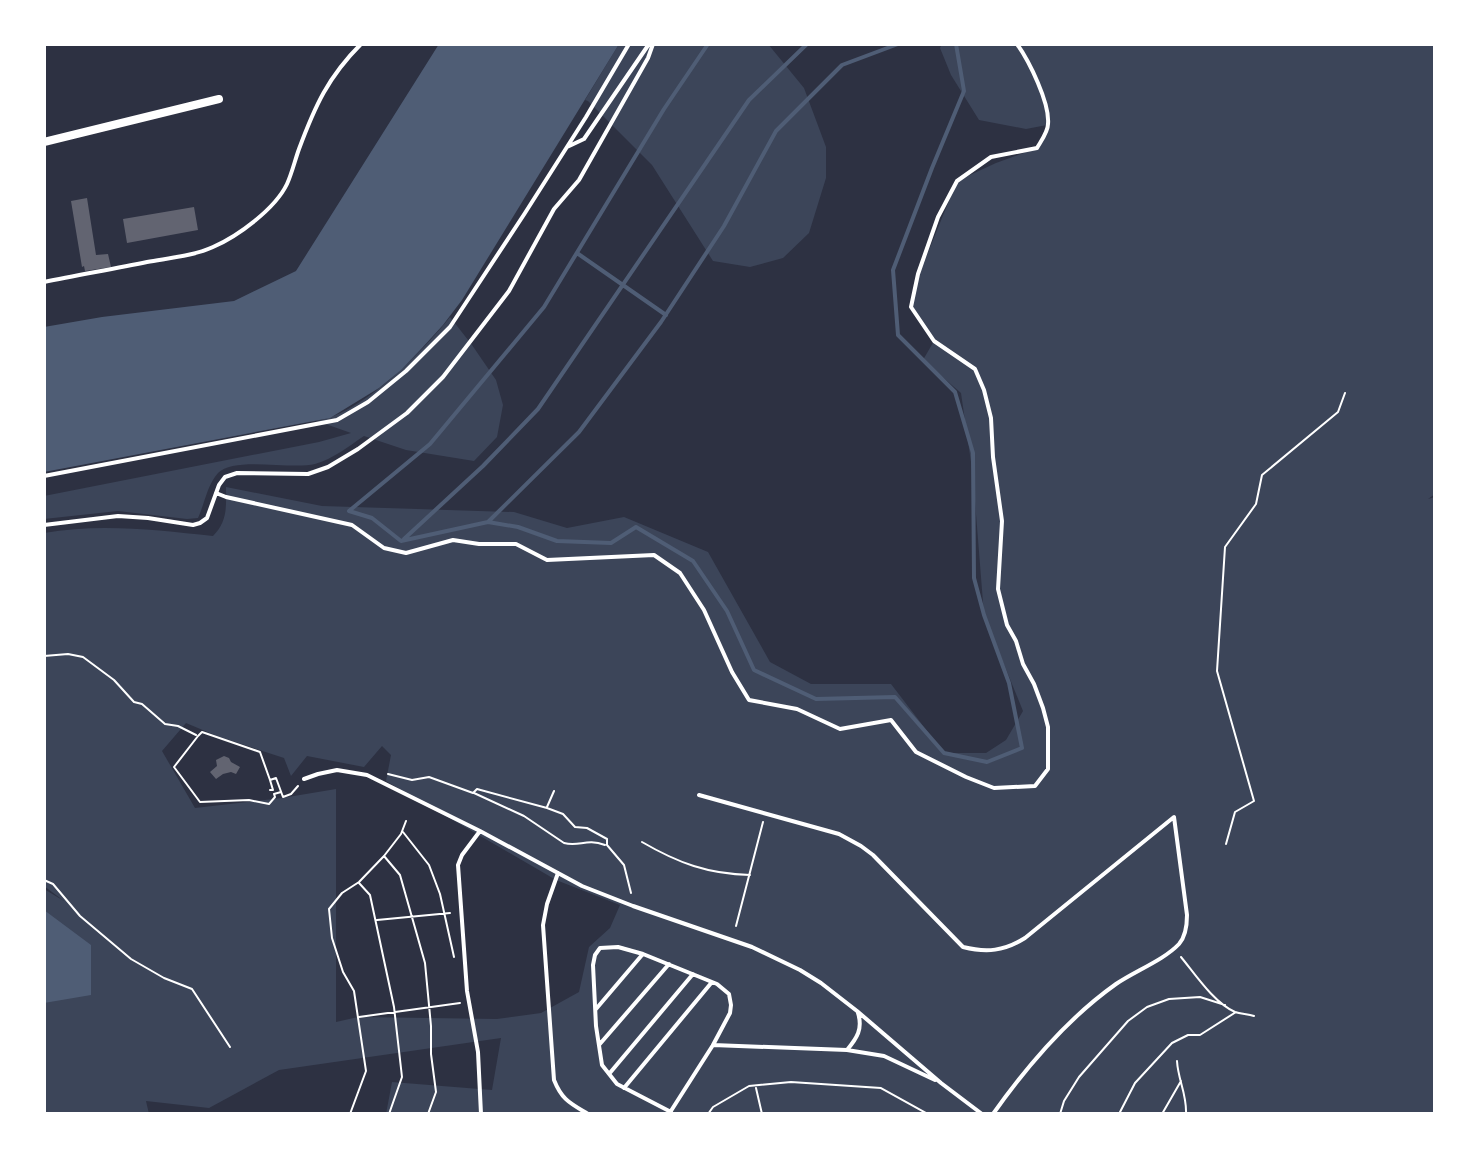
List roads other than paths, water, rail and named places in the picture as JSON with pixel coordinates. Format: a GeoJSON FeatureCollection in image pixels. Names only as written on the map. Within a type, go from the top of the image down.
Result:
{"type":"FeatureCollection","features":[{"type":"Feature","properties":{"kind":"street"},"geometry":{"type":"LineString","coordinates":[[44,142],[219,99]]}},
{"type":"Feature","properties":{"kind":"lane"},"geometry":{"type":"LineString","coordinates":[[44,282],[212,247],[257,219],[287,184],[307,126],[324,89],[361,44]]}},
{"type":"Feature","properties":{"kind":"lane"},"geometry":{"type":"LineString","coordinates":[[44,476],[337,420],[368,402],[406,371],[450,327],[567,147],[629,44]]}},
{"type":"Feature","properties":{"kind":"lane"},"geometry":{"type":"LineString","coordinates":[[567,147],[584,139],[651,44]]}},
{"type":"Feature","properties":{"kind":"lane"},"geometry":{"type":"LineString","coordinates":[[44,525],[118,516],[193,525],[200,523],[207,518],[225,477],[237,473],[308,474],[328,467],[407,413],[443,377],[509,291],[554,209],[579,180],[648,58],[651,44]]}},
{"type":"Feature","properties":{"kind":"lane"},"geometry":{"type":"LineString","coordinates":[[216,493],[352,525],[384,548],[406,553],[453,540],[516,544],[547,560],[654,555],[680,573],[704,610],[732,672],[749,700],[797,709],[840,729],[891,720],[916,752],[966,777],[994,788],[1035,786],[1048,769],[1048,727],[1034,684],[1007,625],[998,589],[1002,521],[991,418],[984,390],[975,369],[934,341],[911,307],[918,274],[938,217],[957,181],[991,157],[1037,148],[1049,125],[1043,93],[1017,44]]}},
{"type":"Feature","properties":{"kind":"lane"},"geometry":{"type":"LineString","coordinates":[[304,779],[337,770],[367,775],[582,886],[752,947],[800,970],[857,1011],[982,1114]]}},
{"type":"Feature","properties":{"kind":"lane"},"geometry":{"type":"LineString","coordinates":[[699,795],[839,834],[873,855],[963,947],[980,951],[1011,947],[1025,938],[1174,817],[1187,915],[1187,928],[1180,943],[1118,983],[1077,1015],[1014,1084],[993,1114]]}},
{"type":"Feature","properties":{"kind":"lane"},"geometry":{"type":"LineString","coordinates":[[480,831],[458,865],[469,1001],[478,1052],[481,1114]]}},
{"type":"Feature","properties":{"kind":"lane"},"geometry":{"type":"LineString","coordinates":[[558,873],[543,925],[554,1080],[567,1102],[588,1114]]}},
{"type":"Feature","properties":{"kind":"lane"},"geometry":{"type":"LineString","coordinates":[[618,947],[643,954],[712,982],[729,994],[731,1005],[713,1045],[670,1113],[617,1084],[602,1065],[595,1011],[595,955],[600,948],[618,947]]}},
{"type":"Feature","properties":{"kind":"lane"},"geometry":{"type":"LineString","coordinates":[[595,1011],[643,954]]}},
{"type":"Feature","properties":{"kind":"lane"},"geometry":{"type":"LineString","coordinates":[[599,1045],[669,964]]}},
{"type":"Feature","properties":{"kind":"lane"},"geometry":{"type":"LineString","coordinates":[[609,1074],[693,974]]}},
{"type":"Feature","properties":{"kind":"lane"},"geometry":{"type":"LineString","coordinates":[[624,1088],[712,982]]}},
{"type":"Feature","properties":{"kind":"lane"},"geometry":{"type":"LineString","coordinates":[[847,1050],[858,1037],[860,1019],[857,1011]]}},
{"type":"Feature","properties":{"kind":"lane"},"geometry":{"type":"LineString","coordinates":[[713,1045],[847,1050],[884,1056],[941,1083]]}},
{"type":"Feature","properties":{"kind":"waterway"},"geometry":{"type":"LineString","coordinates":[[708,44],[664,109],[544,307],[430,444],[349,511],[372,518],[401,541],[488,522],[518,527],[557,541],[611,543],[636,527],[693,561],[727,611],[754,670],[816,699],[895,697],[944,753],[987,762],[1022,748],[1009,683],[974,578],[973,453],[955,392],[898,335],[893,270],[964,91],[956,44]]}},
{"type":"Feature","properties":{"kind":"waterway"},"geometry":{"type":"LineString","coordinates":[[404,539],[483,466],[538,409],[749,100],[807,44]]}},
{"type":"Feature","properties":{"kind":"waterway"},"geometry":{"type":"LineString","coordinates":[[488,522],[579,432],[661,322],[724,226],[776,131],[842,65],[898,44]]}},
{"type":"Feature","properties":{"kind":"waterway"},"geometry":{"type":"LineString","coordinates":[[577,253],[666,315]]}}]}
